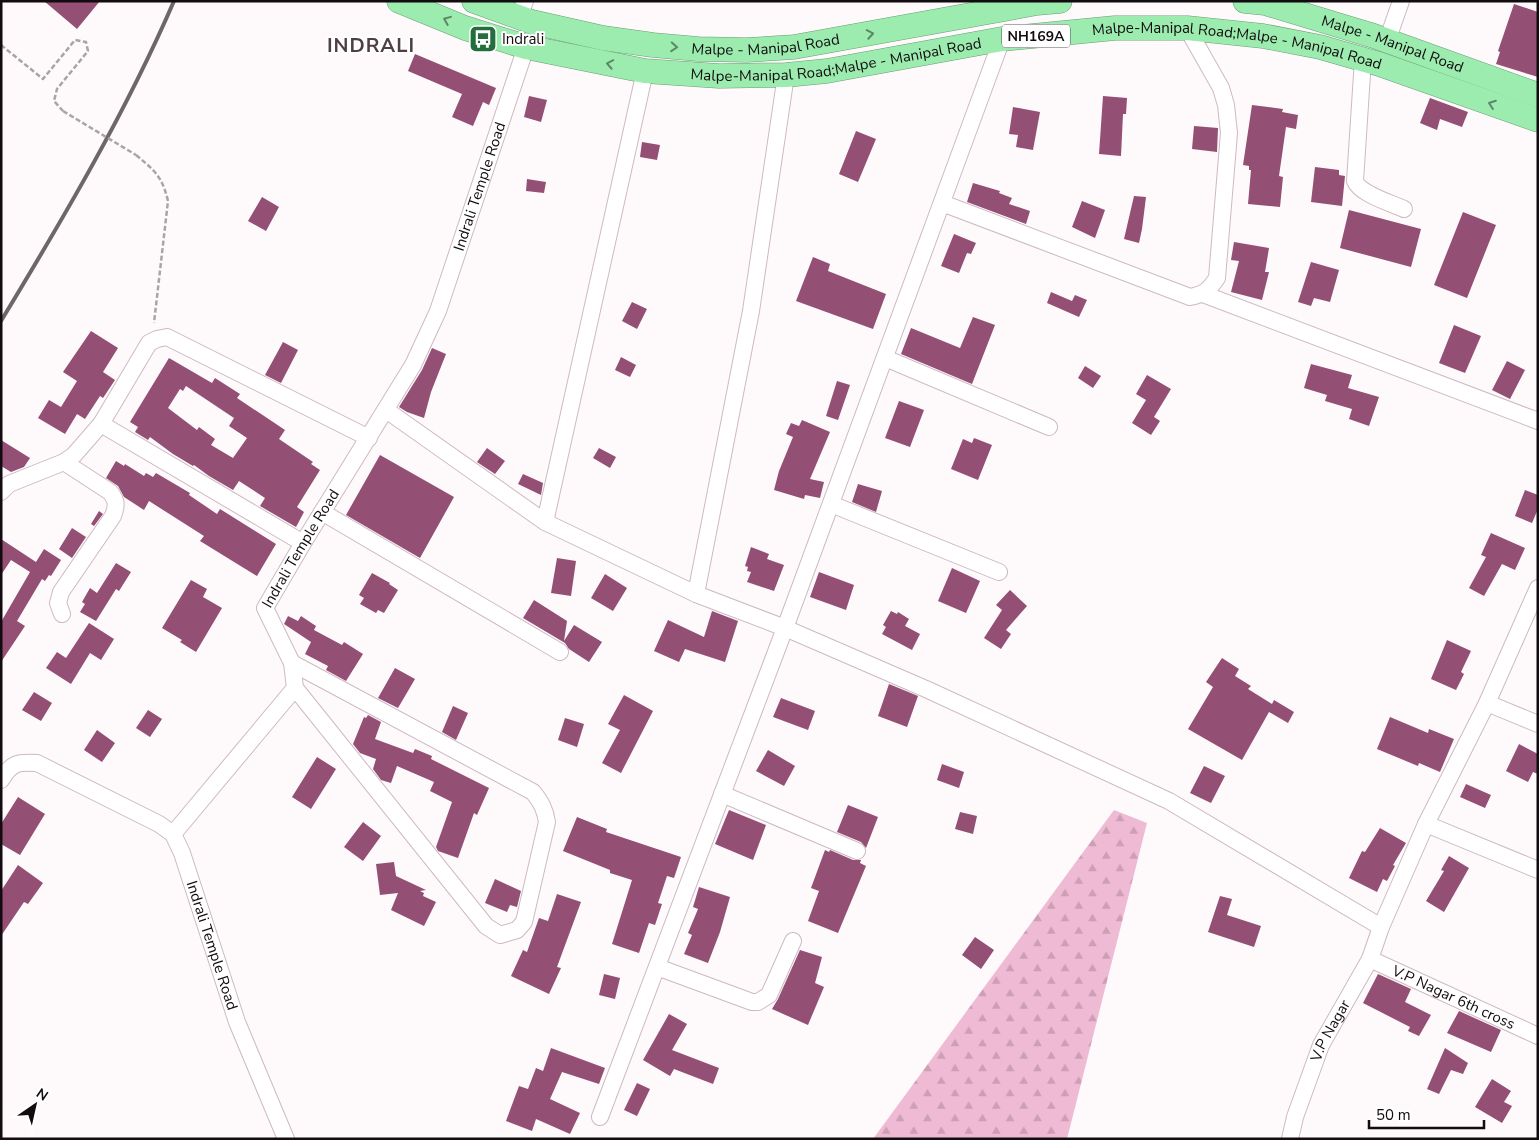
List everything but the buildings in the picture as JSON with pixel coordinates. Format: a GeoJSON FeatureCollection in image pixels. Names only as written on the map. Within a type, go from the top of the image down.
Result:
{"type":"FeatureCollection","features":[{"type":"Feature","properties":{"kind":"highway","name":"Malpe-Manipal Road;Malpe - Manipal Road"},"geometry":{"type":"LineString","coordinates":[[399,1],[465,28],[526,47],[645,71],[719,76],[786,75],[827,71],[1002,39],[1116,28],[1187,28],[1263,36],[1320,47],[1363,59],[1538,120]]}},
{"type":"Feature","properties":{"kind":"highway","name":"Malpe - Manipal Road"},"geometry":{"type":"LineString","coordinates":[[474,1],[522,9],[603,38],[653,45],[747,50],[794,47],[958,10],[1060,1]]}},
{"type":"Feature","properties":{"kind":"highway","name":"Malpe - Manipal Road"},"geometry":{"type":"LineString","coordinates":[[1245,1],[1265,3],[1387,41],[1538,95]]}},
{"type":"Feature","properties":{"kind":"highway"},"geometry":{"type":"LineString","coordinates":[[719,49],[719,76]]}},
{"type":"Feature","properties":{"kind":"street"},"geometry":{"type":"LineString","coordinates":[[1387,41],[1401,1]]}},
{"type":"Feature","properties":{"kind":"street"},"geometry":{"type":"LineString","coordinates":[[942,203],[1190,297],[1203,294],[1217,278],[1229,133],[1226,105],[1221,88],[1187,28]]}},
{"type":"Feature","properties":{"kind":"street"},"geometry":{"type":"LineString","coordinates":[[600,1117],[785,628],[1002,39]]}},
{"type":"Feature","properties":{"kind":"street","name":"Indrali Temple Road"},"geometry":{"type":"LineString","coordinates":[[295,688],[292,663],[265,608],[303,542],[413,365],[438,310],[526,47]]}},
{"type":"Feature","properties":{"kind":"street"},"geometry":{"type":"LineString","coordinates":[[1363,59],[1354,180],[1360,189],[1404,209]]}},
{"type":"Feature","properties":{"kind":"street"},"geometry":{"type":"LineString","coordinates":[[545,522],[645,71]]}},
{"type":"Feature","properties":{"kind":"street"},"geometry":{"type":"LineString","coordinates":[[696,594],[751,312],[786,75]]}},
{"type":"Feature","properties":{"kind":"street"},"geometry":{"type":"LineString","coordinates":[[1203,294],[1538,420]]}},
{"type":"Feature","properties":{"kind":"street"},"geometry":{"type":"LineString","coordinates":[[1,492],[9,484],[64,462],[74,456],[101,424],[149,344],[157,339],[167,337],[369,438]]}},
{"type":"Feature","properties":{"kind":"street"},"geometry":{"type":"LineString","coordinates":[[885,358],[1049,427]]}},
{"type":"Feature","properties":{"kind":"street"},"geometry":{"type":"LineString","coordinates":[[386,410],[545,522],[696,594],[785,628],[926,689],[1169,801],[1382,927]]}},
{"type":"Feature","properties":{"kind":"street"},"geometry":{"type":"LineString","coordinates":[[101,424],[303,542]]}},
{"type":"Feature","properties":{"kind":"street"},"geometry":{"type":"LineString","coordinates":[[62,614],[58,603],[62,592],[114,516],[117,506],[115,498],[110,492],[64,462]]}},
{"type":"Feature","properties":{"kind":"street"},"geometry":{"type":"LineString","coordinates":[[831,504],[998,572]]}},
{"type":"Feature","properties":{"kind":"street"},"geometry":{"type":"LineString","coordinates":[[322,512],[560,652]]}},
{"type":"Feature","properties":{"kind":"street","name":"V.P Nagar"},"geometry":{"type":"LineString","coordinates":[[1290,1139],[1295,1117],[1321,1045],[1370,959],[1426,824],[1487,703],[1538,588]]}},
{"type":"Feature","properties":{"kind":"street"},"geometry":{"type":"LineString","coordinates":[[1,780],[7,770],[19,762],[37,763],[159,824],[173,834],[295,688],[486,926],[500,934],[518,930],[524,922],[547,822],[545,809],[533,792],[292,663]]}},
{"type":"Feature","properties":{"kind":"street"},"geometry":{"type":"LineString","coordinates":[[1487,703],[1538,724]]}},
{"type":"Feature","properties":{"kind":"street"},"geometry":{"type":"LineString","coordinates":[[722,794],[857,851]]}},
{"type":"Feature","properties":{"kind":"street"},"geometry":{"type":"LineString","coordinates":[[1426,824],[1538,870]]}},
{"type":"Feature","properties":{"kind":"street","name":"Indrali Temple Road"},"geometry":{"type":"LineString","coordinates":[[173,834],[182,853],[237,1022],[286,1139]]}},
{"type":"Feature","properties":{"kind":"street"},"geometry":{"type":"LineString","coordinates":[[657,967],[752,1002],[758,1002],[769,995],[793,941]]}},
{"type":"Feature","properties":{"kind":"street","name":"V.P Nagar 6th cross"},"geometry":{"type":"LineString","coordinates":[[1370,959],[1538,1036]]}},
{"type":"Feature","properties":{"kind":"path"},"geometry":{"type":"LineString","coordinates":[[1,45],[43,79],[75,40],[86,42],[88,51],[57,89],[54,101],[63,111],[136,156],[154,170],[164,183],[168,201],[153,318],[157,339]]}},
{"type":"Feature","properties":{"kind":"green space"},"geometry":{"type":"Polygon","coordinates":[[[1114,810],[1147,823],[1067,1139],[873,1139],[1114,810]]]}},
{"type":"Feature","properties":{"kind":"railway"},"geometry":{"type":"LineString","coordinates":[[1,321],[48,243],[115,124],[174,1]]}},
{"type":"Feature","properties":{"kind":"place","name":"Indrali"},"geometry":{"type":"Point","coordinates":[483,39]}},
{"type":"Feature","properties":{"kind":"district","name":"INDRALI"},"geometry":{"type":"Point","coordinates":[371,45]}}]}
